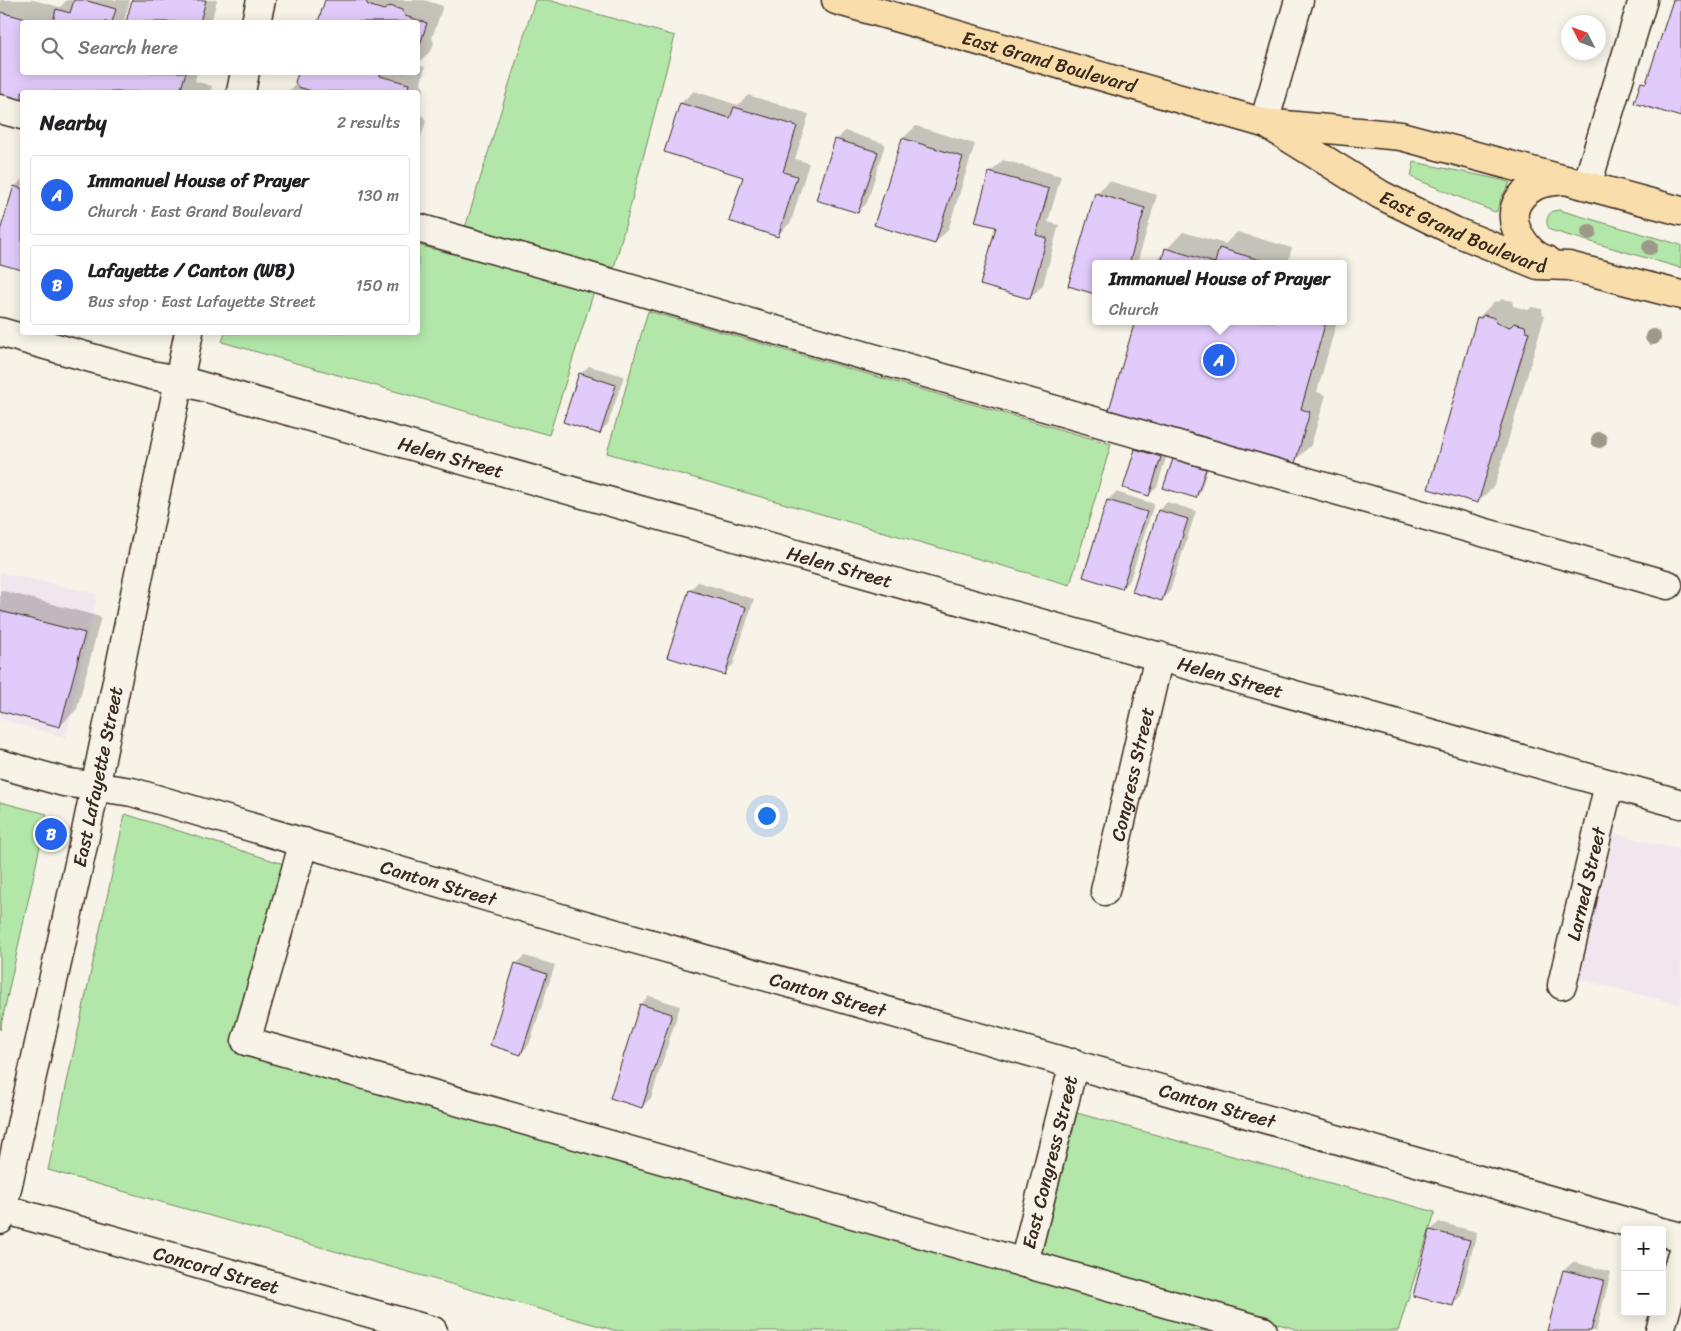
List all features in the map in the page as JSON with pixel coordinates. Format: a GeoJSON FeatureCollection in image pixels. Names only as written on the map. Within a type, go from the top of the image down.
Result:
{"type":"FeatureCollection","features":[{"type":"Feature","properties":{"kind":"main road","name":"East Grand Boulevard"},"geometry":{"type":"LineString","coordinates":[[836,0],[1264,123],[1401,136],[1681,212]]}},
{"type":"Feature","properties":{"kind":"main road","name":"East Grand Boulevard"},"geometry":{"type":"LineString","coordinates":[[1264,123],[1381,195],[1445,227],[1538,265],[1569,266],[1681,295]]}},
{"type":"Feature","properties":{"kind":"main road"},"geometry":{"type":"LineString","coordinates":[[1569,266],[1540,258],[1530,251],[1516,231],[1513,211],[1519,200],[1536,186],[1548,182],[1577,183]]}},
{"type":"Feature","properties":{"kind":"street"},"geometry":{"type":"LineString","coordinates":[[256,20],[261,0]]}},
{"type":"Feature","properties":{"kind":"street"},"geometry":{"type":"LineString","coordinates":[[1264,123],[1299,0]]}},
{"type":"Feature","properties":{"kind":"street"},"geometry":{"type":"LineString","coordinates":[[1577,183],[1643,0]]}},
{"type":"Feature","properties":{"kind":"street"},"geometry":{"type":"LineString","coordinates":[[241,90],[244,75]]}},
{"type":"Feature","properties":{"kind":"street"},"geometry":{"type":"LineString","coordinates":[[0,109],[20,114]]}},
{"type":"Feature","properties":{"kind":"street"},"geometry":{"type":"LineString","coordinates":[[420,229],[1668,585]]}},
{"type":"Feature","properties":{"kind":"street","name":"Helen Street"},"geometry":{"type":"LineString","coordinates":[[0,332],[151,375],[179,380],[1681,804]]}},
{"type":"Feature","properties":{"kind":"street","name":"East Lafayette Street"},"geometry":{"type":"LineString","coordinates":[[1,1212],[84,842],[188,335]]}},
{"type":"Feature","properties":{"kind":"street","name":"Congress Street"},"geometry":{"type":"LineString","coordinates":[[1105,892],[1159,656]]}},
{"type":"Feature","properties":{"kind":"street","name":"Canton Street"},"geometry":{"type":"LineString","coordinates":[[0,764],[64,782],[132,792],[508,903],[1641,1226]]}},
{"type":"Feature","properties":{"kind":"street","name":"Larned Street"},"geometry":{"type":"LineString","coordinates":[[1562,985],[1609,784]]}},
{"type":"Feature","properties":{"kind":"street"},"geometry":{"type":"LineString","coordinates":[[304,842],[246,1041],[1263,1331]]}},
{"type":"Feature","properties":{"kind":"street","name":"East Congress Street"},"geometry":{"type":"LineString","coordinates":[[1024,1263],[1074,1063]]}},
{"type":"Feature","properties":{"kind":"street","name":"Concord Street"},"geometry":{"type":"LineString","coordinates":[[1,1212],[434,1331]]}},
{"type":"Feature","properties":{"kind":"street"},"geometry":{"type":"LineString","coordinates":[[1666,1233],[1681,1237]]}},
{"type":"Feature","properties":{"kind":"street"},"geometry":{"type":"LineString","coordinates":[[1660,1331],[1681,1257]]}},
{"type":"Feature","properties":{"kind":"shaded area"},"geometry":{"type":"Polygon","coordinates":[[[0,572],[97,594],[66,738],[0,719],[0,572]]]}},
{"type":"Feature","properties":{"kind":"shaded area"},"geometry":{"type":"Polygon","coordinates":[[[1610,832],[1681,850],[1681,1005],[1578,979],[1610,832]]]}},
{"type":"Feature","properties":{"kind":"green space"},"geometry":{"type":"Polygon","coordinates":[[[535,0],[548,0],[675,36],[614,268],[465,228],[535,0]]]}},
{"type":"Feature","properties":{"kind":"green space"},"geometry":{"type":"Polygon","coordinates":[[[1414,162],[1510,183],[1495,212],[1411,177],[1414,162]]]}},
{"type":"Feature","properties":{"kind":"green space"},"geometry":{"type":"Polygon","coordinates":[[[1559,210],[1681,245],[1681,268],[1550,230],[1547,225],[1548,217],[1553,211],[1559,210]]]}},
{"type":"Feature","properties":{"kind":"green space"},"geometry":{"type":"Polygon","coordinates":[[[420,246],[594,291],[549,435],[222,342],[224,335],[420,335],[420,246]]]}},
{"type":"Feature","properties":{"kind":"green space"},"geometry":{"type":"Polygon","coordinates":[[[648,311],[1111,444],[1070,585],[607,453],[648,311]]]}},
{"type":"Feature","properties":{"kind":"green space"},"geometry":{"type":"Polygon","coordinates":[[[0,802],[47,814],[0,1030],[0,802]]]}},
{"type":"Feature","properties":{"kind":"green space"},"geometry":{"type":"Polygon","coordinates":[[[125,814],[287,865],[235,1053],[1224,1331],[617,1331],[48,1170],[125,814]]]}},
{"type":"Feature","properties":{"kind":"green space"},"geometry":{"type":"Polygon","coordinates":[[[1077,1113],[1435,1212],[1398,1331],[1303,1331],[1041,1257],[1077,1113]]]}},
{"type":"Feature","properties":{"kind":"building"},"geometry":{"type":"Polygon","coordinates":[[[74,0],[84,0],[116,9],[113,20],[53,20],[56,9],[70,13],[74,0]]]}},
{"type":"Feature","properties":{"kind":"building"},"geometry":{"type":"Polygon","coordinates":[[[132,0],[206,0],[201,20],[127,20],[132,0]]]}},
{"type":"Feature","properties":{"kind":"building"},"geometry":{"type":"Polygon","coordinates":[[[325,0],[365,0],[368,5],[384,10],[390,6],[402,10],[405,16],[418,20],[319,20],[325,0]]]}},
{"type":"Feature","properties":{"kind":"building"},"geometry":{"type":"Polygon","coordinates":[[[1673,0],[1681,0],[1681,117],[1634,103],[1641,82],[1646,83],[1673,0]]]}},
{"type":"Feature","properties":{"kind":"building"},"geometry":{"type":"Polygon","coordinates":[[[0,12],[30,20],[20,20],[20,75],[185,75],[181,90],[20,90],[20,101],[0,96],[0,12]]]}},
{"type":"Feature","properties":{"kind":"building"},"geometry":{"type":"Polygon","coordinates":[[[420,21],[427,23],[420,45],[420,21]]]}},
{"type":"Feature","properties":{"kind":"building"},"geometry":{"type":"Polygon","coordinates":[[[298,75],[380,75],[409,84],[408,90],[308,90],[298,87],[295,82],[298,75]]]}},
{"type":"Feature","properties":{"kind":"building"},"geometry":{"type":"Polygon","coordinates":[[[680,103],[730,118],[734,107],[797,126],[783,172],[797,176],[778,237],[729,221],[743,177],[664,152],[680,103]]]}},
{"type":"Feature","properties":{"kind":"building"},"geometry":{"type":"Polygon","coordinates":[[[902,138],[963,157],[935,244],[874,225],[902,138]]]}},
{"type":"Feature","properties":{"kind":"building"},"geometry":{"type":"Polygon","coordinates":[[[835,139],[878,152],[858,213],[816,200],[835,139]]]}},
{"type":"Feature","properties":{"kind":"building"},"geometry":{"type":"Polygon","coordinates":[[[989,172],[1049,189],[1036,235],[1047,238],[1030,299],[980,285],[996,227],[975,222],[989,172]]]}},
{"type":"Feature","properties":{"kind":"building"},"geometry":{"type":"Polygon","coordinates":[[[14,186],[20,188],[20,269],[0,264],[0,231],[14,186]]]}},
{"type":"Feature","properties":{"kind":"building"},"geometry":{"type":"Polygon","coordinates":[[[1095,193],[1145,208],[1130,260],[1092,260],[1092,293],[1068,286],[1095,193]]]}},
{"type":"Feature","properties":{"kind":"building"},"geometry":{"type":"Polygon","coordinates":[[[1165,248],[1205,260],[1162,260],[1165,248]]]}},
{"type":"Feature","properties":{"kind":"building"},"geometry":{"type":"Polygon","coordinates":[[[1219,248],[1260,260],[1216,260],[1219,248]]]}},
{"type":"Feature","properties":{"kind":"building"},"geometry":{"type":"Polygon","coordinates":[[[1484,315],[1495,318],[1496,323],[1510,327],[1514,323],[1525,326],[1526,331],[1529,332],[1478,503],[1428,489],[1477,317],[1481,318],[1484,315]]]}},
{"type":"Feature","properties":{"kind":"building"},"geometry":{"type":"Polygon","coordinates":[[[1134,325],[1325,325],[1301,409],[1310,412],[1295,463],[1109,410],[1134,325]]]}},
{"type":"Feature","properties":{"kind":"building"},"geometry":{"type":"Polygon","coordinates":[[[579,373],[616,385],[600,434],[563,422],[579,373]]]}},
{"type":"Feature","properties":{"kind":"building"},"geometry":{"type":"Polygon","coordinates":[[[1135,449],[1161,457],[1149,496],[1123,488],[1135,449]]]}},
{"type":"Feature","properties":{"kind":"building"},"geometry":{"type":"Polygon","coordinates":[[[1173,459],[1206,469],[1196,498],[1163,488],[1173,459]]]}},
{"type":"Feature","properties":{"kind":"building"},"geometry":{"type":"Polygon","coordinates":[[[1107,500],[1147,512],[1122,589],[1083,577],[1107,500]]]}},
{"type":"Feature","properties":{"kind":"building"},"geometry":{"type":"Polygon","coordinates":[[[1158,510],[1188,519],[1162,601],[1132,592],[1158,510]]]}},
{"type":"Feature","properties":{"kind":"building"},"geometry":{"type":"Polygon","coordinates":[[[689,590],[746,607],[725,675],[667,657],[689,590]]]}},
{"type":"Feature","properties":{"kind":"building"},"geometry":{"type":"Polygon","coordinates":[[[0,611],[85,633],[60,727],[0,711],[0,611]]]}},
{"type":"Feature","properties":{"kind":"building"},"geometry":{"type":"Polygon","coordinates":[[[515,963],[547,974],[521,1055],[490,1045],[515,963]]]}},
{"type":"Feature","properties":{"kind":"building"},"geometry":{"type":"Polygon","coordinates":[[[640,1004],[672,1014],[642,1108],[610,1098],[640,1004]]]}},
{"type":"Feature","properties":{"kind":"building"},"geometry":{"type":"Polygon","coordinates":[[[1430,1230],[1470,1240],[1453,1306],[1413,1296],[1430,1230]]]}},
{"type":"Feature","properties":{"kind":"building"},"geometry":{"type":"Polygon","coordinates":[[[1563,1270],[1604,1280],[1591,1331],[1547,1331],[1563,1270]]]}},
{"type":"Feature","properties":{"kind":"place","name":"Immanuel House of Prayer"},"geometry":{"type":"Point","coordinates":[1219,360]}},
{"type":"Feature","properties":{"kind":"place","name":"Lafayette / Canton (WB)"},"geometry":{"type":"Point","coordinates":[51,834]}}]}
